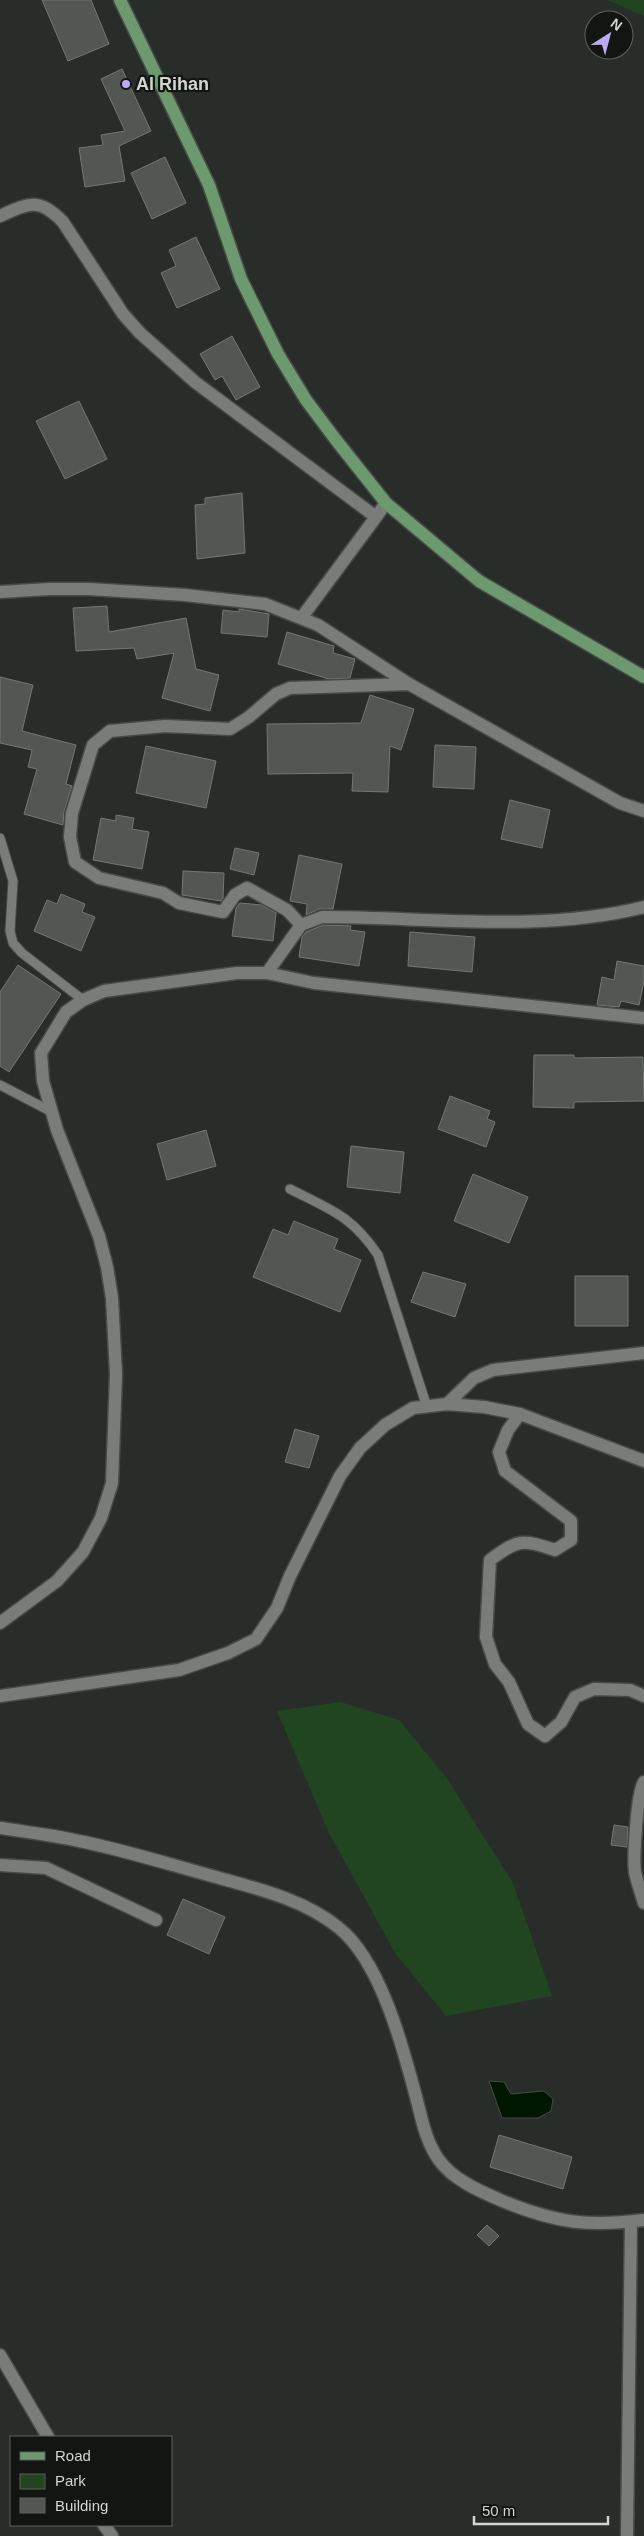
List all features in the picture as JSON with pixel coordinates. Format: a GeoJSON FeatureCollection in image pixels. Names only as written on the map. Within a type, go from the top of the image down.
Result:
{"type":"FeatureCollection","features":[{"type":"Feature","properties":{"kind":"main road"},"geometry":{"type":"LineString","coordinates":[[120,0],[208,184],[241,278],[278,354],[306,400],[386,502],[479,581],[644,677]]}},
{"type":"Feature","properties":{"kind":"street"},"geometry":{"type":"LineString","coordinates":[[0,216],[31,204],[42,205],[53,212],[63,222],[123,314],[140,333],[195,382],[376,517]]}},
{"type":"Feature","properties":{"kind":"street"},"geometry":{"type":"LineString","coordinates":[[302,617],[386,502]]}},
{"type":"Feature","properties":{"kind":"street"},"geometry":{"type":"LineString","coordinates":[[0,592],[49,588],[185,595],[265,604],[318,624],[409,684],[620,803],[644,811]]}},
{"type":"Feature","properties":{"kind":"street"},"geometry":{"type":"LineString","coordinates":[[301,925],[287,910],[247,888],[234,895],[223,912],[206,910],[179,904],[163,893],[99,878],[75,862],[70,837],[72,813],[93,745],[110,731],[165,726],[230,728],[249,717],[276,694],[290,688],[409,684]]}},
{"type":"Feature","properties":{"kind":"street"},"geometry":{"type":"LineString","coordinates":[[267,972],[301,925],[322,917],[526,922],[570,920],[614,914],[644,907]]}},
{"type":"Feature","properties":{"kind":"street"},"geometry":{"type":"LineString","coordinates":[[0,1623],[57,1581],[83,1552],[101,1518],[112,1483],[116,1374],[112,1298],[107,1267],[99,1236],[52,1112],[43,1081],[41,1053],[66,1012],[83,1000],[104,991],[237,973],[267,972],[314,983],[644,1018]]}},
{"type":"Feature","properties":{"kind":"street"},"geometry":{"type":"LineString","coordinates":[[446,1404],[474,1378],[493,1370],[644,1353]]}},
{"type":"Feature","properties":{"kind":"street"},"geometry":{"type":"LineString","coordinates":[[0,1696],[179,1670],[228,1653],[256,1638],[277,1608],[290,1576],[340,1476],[360,1448],[385,1425],[413,1408],[446,1404],[484,1407],[520,1414],[644,1461]]}},
{"type":"Feature","properties":{"kind":"street"},"geometry":{"type":"LineString","coordinates":[[520,1414],[508,1430],[499,1452],[506,1471],[571,1521],[571,1540],[555,1550],[528,1541],[512,1544],[490,1560],[486,1637],[495,1664],[509,1682],[528,1724],[545,1736],[561,1722],[575,1697],[594,1689],[630,1690],[644,1696]]}},
{"type":"Feature","properties":{"kind":"street"},"geometry":{"type":"LineString","coordinates":[[644,1782],[641,1787],[637,1819],[635,1871],[644,1903]]}},
{"type":"Feature","properties":{"kind":"street"},"geometry":{"type":"LineString","coordinates":[[0,1828],[78,1841],[139,1855],[259,1889],[317,1913],[341,1928],[359,1950],[380,1987],[402,2043],[429,2143],[439,2161],[457,2177],[481,2192],[528,2211],[559,2220],[587,2224],[638,2221],[627,2536]]}},
{"type":"Feature","properties":{"kind":"street"},"geometry":{"type":"LineString","coordinates":[[0,1865],[46,1868],[156,1920]]}},
{"type":"Feature","properties":{"kind":"street"},"geometry":{"type":"LineString","coordinates":[[0,2355],[47,2436]]}},
{"type":"Feature","properties":{"kind":"lane"},"geometry":{"type":"LineString","coordinates":[[0,838],[13,880],[10,931],[13,943],[22,953],[83,1000]]}},
{"type":"Feature","properties":{"kind":"lane"},"geometry":{"type":"LineString","coordinates":[[0,1086],[52,1112]]}},
{"type":"Feature","properties":{"kind":"lane"},"geometry":{"type":"LineString","coordinates":[[290,1189],[345,1216],[364,1234],[378,1255],[427,1407]]}},
{"type":"Feature","properties":{"kind":"green space"},"geometry":{"type":"Polygon","coordinates":[[[607,0],[644,0],[644,16],[634,10],[607,0]]]}},
{"type":"Feature","properties":{"kind":"green space"},"geometry":{"type":"Polygon","coordinates":[[[341,1702],[399,1720],[446,1777],[513,1883],[552,1996],[446,2016],[395,1953],[328,1831],[277,1711],[341,1702]]]}},
{"type":"Feature","properties":{"kind":"shaded area"},"geometry":{"type":"Polygon","coordinates":[[[489,2081],[504,2082],[511,2094],[544,2091],[553,2099],[551,2111],[538,2118],[502,2118],[489,2081]]]}},
{"type":"Feature","properties":{"kind":"building"},"geometry":{"type":"Polygon","coordinates":[[[42,0],[91,0],[109,44],[68,61],[42,0]]]}},
{"type":"Feature","properties":{"kind":"building"},"geometry":{"type":"Polygon","coordinates":[[[122,69],[151,131],[119,146],[125,181],[85,187],[79,148],[103,145],[101,135],[125,131],[101,79],[122,69]]]}},
{"type":"Feature","properties":{"kind":"building"},"geometry":{"type":"Polygon","coordinates":[[[165,157],[186,203],[152,219],[131,173],[165,157]]]}},
{"type":"Feature","properties":{"kind":"building"},"geometry":{"type":"Polygon","coordinates":[[[196,237],[220,289],[177,308],[161,273],[176,266],[169,250],[196,237]]]}},
{"type":"Feature","properties":{"kind":"building"},"geometry":{"type":"Polygon","coordinates":[[[232,336],[260,387],[236,400],[222,376],[215,380],[200,354],[232,336]]]}},
{"type":"Feature","properties":{"kind":"building"},"geometry":{"type":"Polygon","coordinates":[[[79,401],[107,459],[65,479],[36,421],[79,401]]]}},
{"type":"Feature","properties":{"kind":"building"},"geometry":{"type":"Polygon","coordinates":[[[242,493],[245,553],[197,559],[195,505],[205,504],[205,498],[242,493]]]}},
{"type":"Feature","properties":{"kind":"building"},"geometry":{"type":"Polygon","coordinates":[[[107,606],[109,632],[186,618],[196,669],[219,675],[210,711],[162,698],[174,653],[137,659],[134,648],[76,651],[73,608],[107,606]]]}},
{"type":"Feature","properties":{"kind":"building"},"geometry":{"type":"Polygon","coordinates":[[[239,609],[269,614],[267,637],[221,633],[223,610],[239,612],[239,609]]]}},
{"type":"Feature","properties":{"kind":"building"},"geometry":{"type":"Polygon","coordinates":[[[287,632],[334,646],[333,653],[355,659],[350,678],[329,679],[278,664],[287,632]]]}},
{"type":"Feature","properties":{"kind":"building"},"geometry":{"type":"Polygon","coordinates":[[[0,677],[33,685],[22,731],[76,745],[66,784],[72,786],[64,811],[63,825],[24,814],[37,769],[28,767],[32,750],[0,743],[0,677]]]}},
{"type":"Feature","properties":{"kind":"building"},"geometry":{"type":"Polygon","coordinates":[[[370,695],[414,709],[401,750],[390,746],[388,792],[352,791],[353,773],[268,774],[267,724],[361,723],[370,695]]]}},
{"type":"Feature","properties":{"kind":"building"},"geometry":{"type":"Polygon","coordinates":[[[435,745],[476,747],[474,789],[433,787],[435,745]]]}},
{"type":"Feature","properties":{"kind":"building"},"geometry":{"type":"Polygon","coordinates":[[[146,746],[216,761],[206,808],[136,793],[146,746]]]}},
{"type":"Feature","properties":{"kind":"building"},"geometry":{"type":"Polygon","coordinates":[[[510,800],[550,810],[542,848],[501,839],[510,800]]]}},
{"type":"Feature","properties":{"kind":"building"},"geometry":{"type":"Polygon","coordinates":[[[116,815],[134,818],[132,829],[149,832],[142,869],[93,860],[101,818],[116,821],[116,815]]]}},
{"type":"Feature","properties":{"kind":"building"},"geometry":{"type":"Polygon","coordinates":[[[235,848],[259,853],[254,875],[230,869],[235,848]]]}},
{"type":"Feature","properties":{"kind":"building"},"geometry":{"type":"Polygon","coordinates":[[[299,855],[342,864],[333,909],[319,909],[306,915],[307,904],[290,901],[299,855]]]}},
{"type":"Feature","properties":{"kind":"building"},"geometry":{"type":"Polygon","coordinates":[[[183,871],[224,873],[223,898],[221,901],[182,895],[183,871]]]}},
{"type":"Feature","properties":{"kind":"building"},"geometry":{"type":"Polygon","coordinates":[[[61,894],[85,904],[82,912],[95,917],[81,951],[34,931],[47,900],[57,904],[61,894]]]}},
{"type":"Feature","properties":{"kind":"building"},"geometry":{"type":"Polygon","coordinates":[[[240,903],[262,905],[276,913],[273,941],[232,936],[236,908],[240,903]]]}},
{"type":"Feature","properties":{"kind":"building"},"geometry":{"type":"Polygon","coordinates":[[[323,925],[351,926],[350,930],[365,932],[359,966],[299,957],[302,937],[306,932],[323,925]]]}},
{"type":"Feature","properties":{"kind":"building"},"geometry":{"type":"Polygon","coordinates":[[[410,932],[475,937],[472,972],[408,966],[410,932]]]}},
{"type":"Feature","properties":{"kind":"building"},"geometry":{"type":"Polygon","coordinates":[[[617,961],[644,966],[644,981],[639,1005],[621,1001],[619,1007],[597,1005],[602,977],[614,980],[617,961]]]}},
{"type":"Feature","properties":{"kind":"building"},"geometry":{"type":"Polygon","coordinates":[[[18,965],[61,994],[9,1072],[0,1066],[0,992],[18,965]]]}},
{"type":"Feature","properties":{"kind":"building"},"geometry":{"type":"Polygon","coordinates":[[[534,1055],[574,1055],[574,1058],[643,1057],[644,1101],[574,1102],[574,1108],[533,1107],[534,1055]]]}},
{"type":"Feature","properties":{"kind":"building"},"geometry":{"type":"Polygon","coordinates":[[[450,1096],[490,1111],[487,1119],[495,1122],[486,1147],[438,1129],[450,1096]]]}},
{"type":"Feature","properties":{"kind":"building"},"geometry":{"type":"Polygon","coordinates":[[[206,1130],[216,1166],[167,1180],[157,1144],[206,1130]]]}},
{"type":"Feature","properties":{"kind":"building"},"geometry":{"type":"Polygon","coordinates":[[[351,1146],[404,1152],[400,1193],[347,1187],[351,1146]]]}},
{"type":"Feature","properties":{"kind":"building"},"geometry":{"type":"Polygon","coordinates":[[[473,1174],[528,1197],[509,1243],[454,1221],[473,1174]]]}},
{"type":"Feature","properties":{"kind":"building"},"geometry":{"type":"Polygon","coordinates":[[[294,1221],[338,1239],[334,1249],[361,1260],[340,1312],[253,1277],[273,1229],[288,1235],[294,1221]]]}},
{"type":"Feature","properties":{"kind":"building"},"geometry":{"type":"Polygon","coordinates":[[[423,1272],[466,1284],[455,1317],[411,1302],[423,1272]]]}},
{"type":"Feature","properties":{"kind":"building"},"geometry":{"type":"Polygon","coordinates":[[[575,1276],[628,1276],[628,1326],[575,1326],[575,1276]]]}},
{"type":"Feature","properties":{"kind":"building"},"geometry":{"type":"Polygon","coordinates":[[[295,1429],[319,1436],[309,1468],[285,1462],[295,1429]]]}},
{"type":"Feature","properties":{"kind":"building"},"geometry":{"type":"Polygon","coordinates":[[[614,1825],[628,1827],[627,1847],[611,1845],[614,1825]]]}},
{"type":"Feature","properties":{"kind":"building"},"geometry":{"type":"Polygon","coordinates":[[[183,1899],[225,1917],[209,1954],[167,1935],[183,1899]]]}},
{"type":"Feature","properties":{"kind":"building"},"geometry":{"type":"Polygon","coordinates":[[[499,2135],[572,2157],[563,2189],[490,2167],[499,2135]]]}},
{"type":"Feature","properties":{"kind":"building"},"geometry":{"type":"Polygon","coordinates":[[[487,2225],[499,2236],[489,2246],[477,2235],[487,2225]]]}},
{"type":"Feature","properties":{"kind":"place","name":"Al Rihan"},"geometry":{"type":"Point","coordinates":[126,84]}}]}
